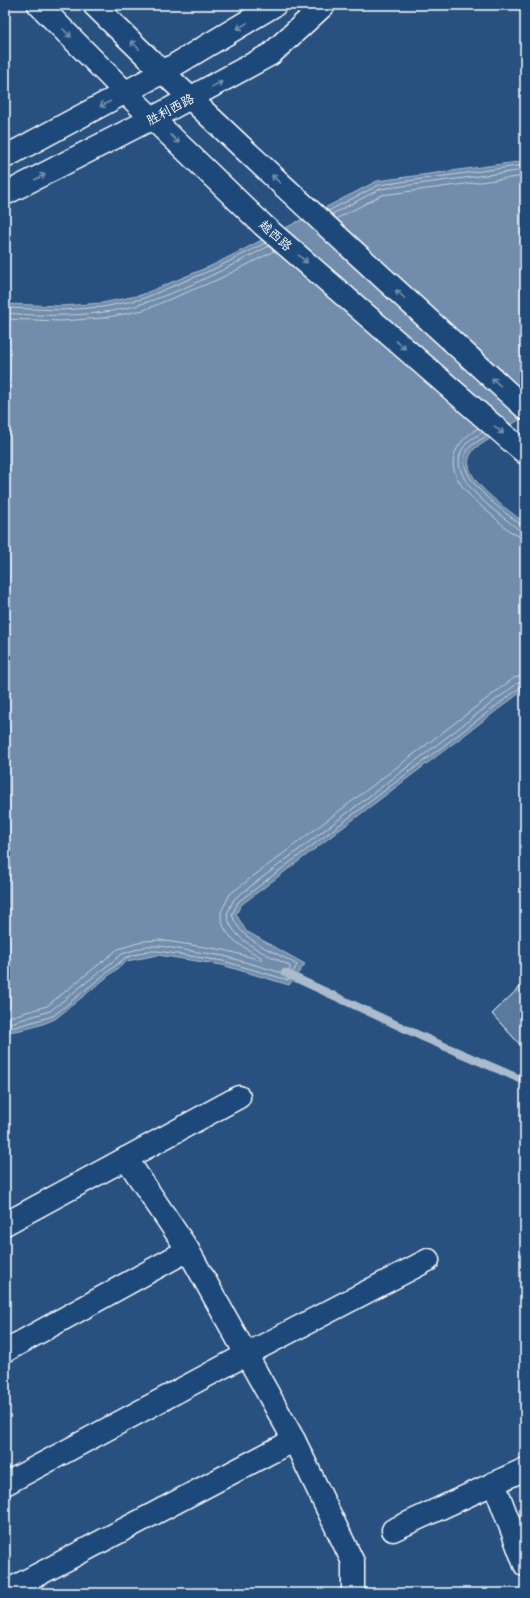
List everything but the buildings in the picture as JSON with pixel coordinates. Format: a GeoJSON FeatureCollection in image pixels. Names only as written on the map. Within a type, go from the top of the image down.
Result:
{"type":"FeatureCollection","features":[{"type":"Feature","properties":{"kind":"street","name":"越西路"},"geometry":{"type":"LineString","coordinates":[[39,5],[263,225],[525,452]]}},
{"type":"Feature","properties":{"kind":"street"},"geometry":{"type":"LineString","coordinates":[[94,5],[304,206],[525,408]]}},
{"type":"Feature","properties":{"kind":"street"},"geometry":{"type":"LineString","coordinates":[[5,157],[163,72],[275,5]]}},
{"type":"Feature","properties":{"kind":"street","name":"胜利西路"},"geometry":{"type":"LineString","coordinates":[[5,194],[153,118],[271,54],[324,5]]}},
{"type":"Feature","properties":{"kind":"street"},"geometry":{"type":"LineString","coordinates":[[5,1224],[239,1097]]}},
{"type":"Feature","properties":{"kind":"street"},"geometry":{"type":"LineString","coordinates":[[126,1158],[188,1250],[294,1440],[353,1562],[353,1593]]}},
{"type":"Feature","properties":{"kind":"street"},"geometry":{"type":"LineString","coordinates":[[5,1351],[188,1250]]}},
{"type":"Feature","properties":{"kind":"street"},"geometry":{"type":"LineString","coordinates":[[5,1484],[247,1354],[428,1260]]}},
{"type":"Feature","properties":{"kind":"street"},"geometry":{"type":"LineString","coordinates":[[5,1592],[294,1440]]}},
{"type":"Feature","properties":{"kind":"street"},"geometry":{"type":"LineString","coordinates":[[393,1530],[525,1469]]}},
{"type":"Feature","properties":{"kind":"street"},"geometry":{"type":"LineString","coordinates":[[494,1483],[525,1565]]}},
{"type":"Feature","properties":{"kind":"water"},"geometry":{"type":"Polygon","coordinates":[[[525,161],[525,416],[474,449],[470,457],[469,466],[477,482],[484,490],[492,498],[525,523],[525,689],[241,905],[236,914],[246,931],[305,964],[289,985],[222,965],[158,955],[127,961],[55,1019],[31,1028],[5,1032],[5,304],[61,306],[102,303],[141,295],[213,265],[377,181],[525,161]]]}},
{"type":"Feature","properties":{"kind":"waterway"},"geometry":{"type":"LineString","coordinates":[[285,973],[425,1038],[525,1081]]}}]}
